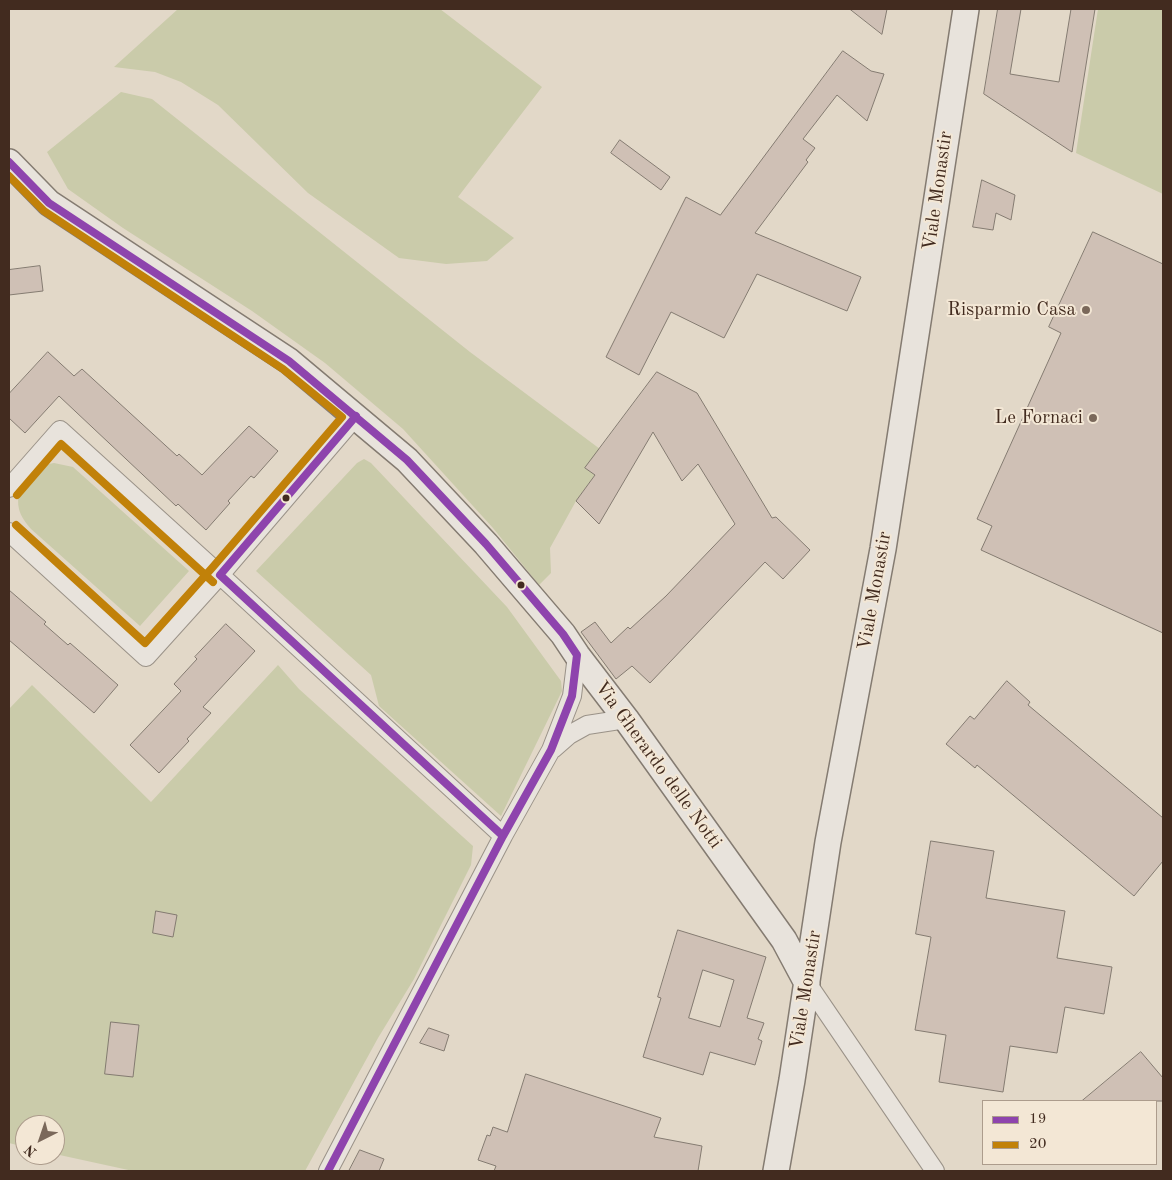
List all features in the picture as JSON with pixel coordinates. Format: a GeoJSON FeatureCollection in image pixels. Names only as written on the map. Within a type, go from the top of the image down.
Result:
{"type":"FeatureCollection","features":[{"type":"Feature","properties":{"kind":"main road","name":"Viale Monastir"},"geometry":{"type":"LineString","coordinates":[[776,1171],[792,1080],[828,842],[883,549],[966,9]]}},
{"type":"Feature","properties":{"kind":"main road","name":"Via Gherardo delle Notti"},"geometry":{"type":"LineString","coordinates":[[9,162],[50,203],[289,361],[407,460],[486,544],[563,634],[784,940],[806,983]]}},
{"type":"Feature","properties":{"kind":"street"},"geometry":{"type":"LineString","coordinates":[[9,176],[50,203]]}},
{"type":"Feature","properties":{"kind":"street"},"geometry":{"type":"LineString","coordinates":[[9,532],[146,657],[220,575],[356,416]]}},
{"type":"Feature","properties":{"kind":"street"},"geometry":{"type":"LineString","coordinates":[[9,488],[60,430],[503,836]]}},
{"type":"Feature","properties":{"kind":"street"},"geometry":{"type":"LineString","coordinates":[[328,1171],[503,836],[551,750],[572,696],[577,655]]}},
{"type":"Feature","properties":{"kind":"street"},"geometry":{"type":"LineString","coordinates":[[551,750],[569,735],[587,725],[626,719]]}},
{"type":"Feature","properties":{"kind":"street"},"geometry":{"type":"LineString","coordinates":[[806,983],[935,1171]]}},
{"type":"Feature","properties":{"kind":"green space"},"geometry":{"type":"Polygon","coordinates":[[[178,9],[440,9],[542,87],[458,197],[514,238],[487,261],[446,264],[399,258],[308,193],[218,105],[181,82],[155,72],[114,67],[178,9]]]}},
{"type":"Feature","properties":{"kind":"green space"},"geometry":{"type":"Polygon","coordinates":[[[1098,9],[1163,9],[1163,194],[1076,153],[1098,9]]]}},
{"type":"Feature","properties":{"kind":"green space"},"geometry":{"type":"Polygon","coordinates":[[[121,92],[152,99],[470,352],[600,449],[595,475],[576,501],[550,548],[551,573],[539,585],[493,528],[403,429],[325,363],[252,311],[123,228],[68,189],[47,152],[121,92]]]}},
{"type":"Feature","properties":{"kind":"green space"},"geometry":{"type":"Polygon","coordinates":[[[364,459],[371,463],[507,607],[561,681],[562,691],[501,816],[379,706],[371,675],[256,571],[357,463],[364,459]]]}},
{"type":"Feature","properties":{"kind":"green space"},"geometry":{"type":"Polygon","coordinates":[[[54,463],[73,467],[189,571],[140,626],[31,529],[22,517],[18,501],[19,493],[26,478],[39,468],[54,463]]]}},
{"type":"Feature","properties":{"kind":"green space"},"geometry":{"type":"Polygon","coordinates":[[[278,665],[299,689],[473,846],[471,865],[414,979],[378,1038],[305,1171],[133,1171],[65,1156],[65,1115],[15,1115],[15,1144],[9,1143],[9,709],[32,685],[151,802],[278,665]]]}},
{"type":"Feature","properties":{"kind":"building"},"geometry":{"type":"Polygon","coordinates":[[[850,9],[887,9],[882,34],[850,9]]]}},
{"type":"Feature","properties":{"kind":"building"},"geometry":{"type":"Polygon","coordinates":[[[998,9],[1021,9],[1010,74],[1059,82],[1071,9],[1095,9],[1072,152],[984,94],[998,9]]]}},
{"type":"Feature","properties":{"kind":"building"},"geometry":{"type":"Polygon","coordinates":[[[843,51],[871,71],[884,74],[867,121],[837,95],[803,139],[815,148],[806,160],[808,162],[755,233],[861,277],[847,311],[757,274],[724,338],[671,312],[639,375],[606,357],[686,197],[720,215],[843,51]]]}},
{"type":"Feature","properties":{"kind":"building"},"geometry":{"type":"Polygon","coordinates":[[[620,140],[670,177],[661,190],[611,153],[620,140]]]}},
{"type":"Feature","properties":{"kind":"building"},"geometry":{"type":"Polygon","coordinates":[[[982,180],[1015,195],[1011,220],[996,213],[993,230],[973,227],[982,180]]]}},
{"type":"Feature","properties":{"kind":"building","name":"Le Fornaci"},"geometry":{"type":"Polygon","coordinates":[[[1093,232],[1163,264],[1163,633],[981,550],[992,526],[977,519],[1061,333],[1049,327],[1093,232]]]}},
{"type":"Feature","properties":{"kind":"building"},"geometry":{"type":"Polygon","coordinates":[[[40,266],[43,291],[9,295],[9,270],[40,266]]]}},
{"type":"Feature","properties":{"kind":"building"},"geometry":{"type":"Polygon","coordinates":[[[48,352],[74,376],[82,369],[177,456],[179,454],[202,475],[249,426],[278,451],[254,478],[251,476],[228,501],[230,503],[206,530],[178,504],[176,506],[59,396],[25,433],[9,418],[9,394],[48,352]]]}},
{"type":"Feature","properties":{"kind":"building"},"geometry":{"type":"Polygon","coordinates":[[[657,372],[697,393],[772,518],[776,517],[810,550],[783,579],[765,562],[650,683],[632,666],[616,679],[581,632],[595,622],[611,643],[628,627],[630,629],[666,596],[735,524],[698,464],[682,481],[653,432],[599,524],[576,501],[595,475],[585,468],[657,372]]]}},
{"type":"Feature","properties":{"kind":"building"},"geometry":{"type":"Polygon","coordinates":[[[9,590],[46,622],[44,624],[68,645],[70,643],[118,685],[94,713],[9,640],[9,590]]]}},
{"type":"Feature","properties":{"kind":"building"},"geometry":{"type":"Polygon","coordinates":[[[226,624],[255,651],[203,707],[211,713],[187,739],[189,741],[159,773],[130,745],[181,691],[174,684],[197,659],[195,657],[226,624]]]}},
{"type":"Feature","properties":{"kind":"building"},"geometry":{"type":"Polygon","coordinates":[[[1007,681],[1030,702],[1028,705],[1163,818],[1163,861],[1134,896],[977,765],[975,768],[946,744],[970,716],[974,719],[1007,681]]]}},
{"type":"Feature","properties":{"kind":"building"},"geometry":{"type":"Polygon","coordinates":[[[931,841],[994,851],[986,898],[1065,911],[1057,958],[1112,967],[1104,1014],[1065,1007],[1057,1053],[1010,1046],[1003,1092],[939,1082],[946,1035],[915,1030],[931,937],[916,934],[931,841]]]}},
{"type":"Feature","properties":{"kind":"building"},"geometry":{"type":"Polygon","coordinates":[[[156,911],[177,915],[173,937],[153,933],[156,911]]]}},
{"type":"Feature","properties":{"kind":"building"},"geometry":{"type":"Polygon","coordinates":[[[678,930],[766,957],[747,1018],[764,1023],[758,1039],[762,1041],[755,1065],[710,1052],[703,1075],[643,1057],[661,998],[658,997],[678,930]],[[703,970],[689,1018],[720,1027],[734,980],[703,970]]]}},
{"type":"Feature","properties":{"kind":"building"},"geometry":{"type":"Polygon","coordinates":[[[111,1022],[139,1025],[133,1077],[105,1074],[111,1022]]]}},
{"type":"Feature","properties":{"kind":"building"},"geometry":{"type":"Polygon","coordinates":[[[429,1028],[449,1035],[444,1051],[420,1043],[429,1028]]]}},
{"type":"Feature","properties":{"kind":"building"},"geometry":{"type":"Polygon","coordinates":[[[1141,1052],[1163,1078],[1163,1101],[1083,1100],[1141,1052]]]}},
{"type":"Feature","properties":{"kind":"building"},"geometry":{"type":"Polygon","coordinates":[[[526,1074],[661,1118],[654,1137],[702,1146],[698,1171],[494,1171],[496,1166],[478,1160],[487,1135],[490,1136],[493,1127],[507,1132],[526,1074]]]}},
{"type":"Feature","properties":{"kind":"building"},"geometry":{"type":"Polygon","coordinates":[[[360,1150],[384,1159],[379,1171],[349,1171],[360,1150]]]}},
{"type":"Feature","properties":{"kind":"transit line","name":"19"},"geometry":{"type":"LineString","coordinates":[[9,162],[49,203],[289,361],[407,460],[486,544],[563,634],[577,655],[572,696],[551,750],[503,836],[328,1171]]}},
{"type":"Feature","properties":{"kind":"transit line","name":"20"},"geometry":{"type":"LineString","coordinates":[[9,176],[44,211],[283,369],[342,417],[145,643],[16,525]]}},
{"type":"Feature","properties":{"kind":"transit line","name":"19"},"geometry":{"type":"LineString","coordinates":[[356,416],[220,575],[503,836]]}},
{"type":"Feature","properties":{"kind":"transit line","name":"20"},"geometry":{"type":"LineString","coordinates":[[17,495],[61,444],[213,582]]}},
{"type":"Feature","properties":{"kind":"place","name":"Risparmio Casa"},"geometry":{"type":"Point","coordinates":[1086,310]}},
{"type":"Feature","properties":{"kind":"place","name":"Le Fornaci"},"geometry":{"type":"Point","coordinates":[1093,418]}}]}
